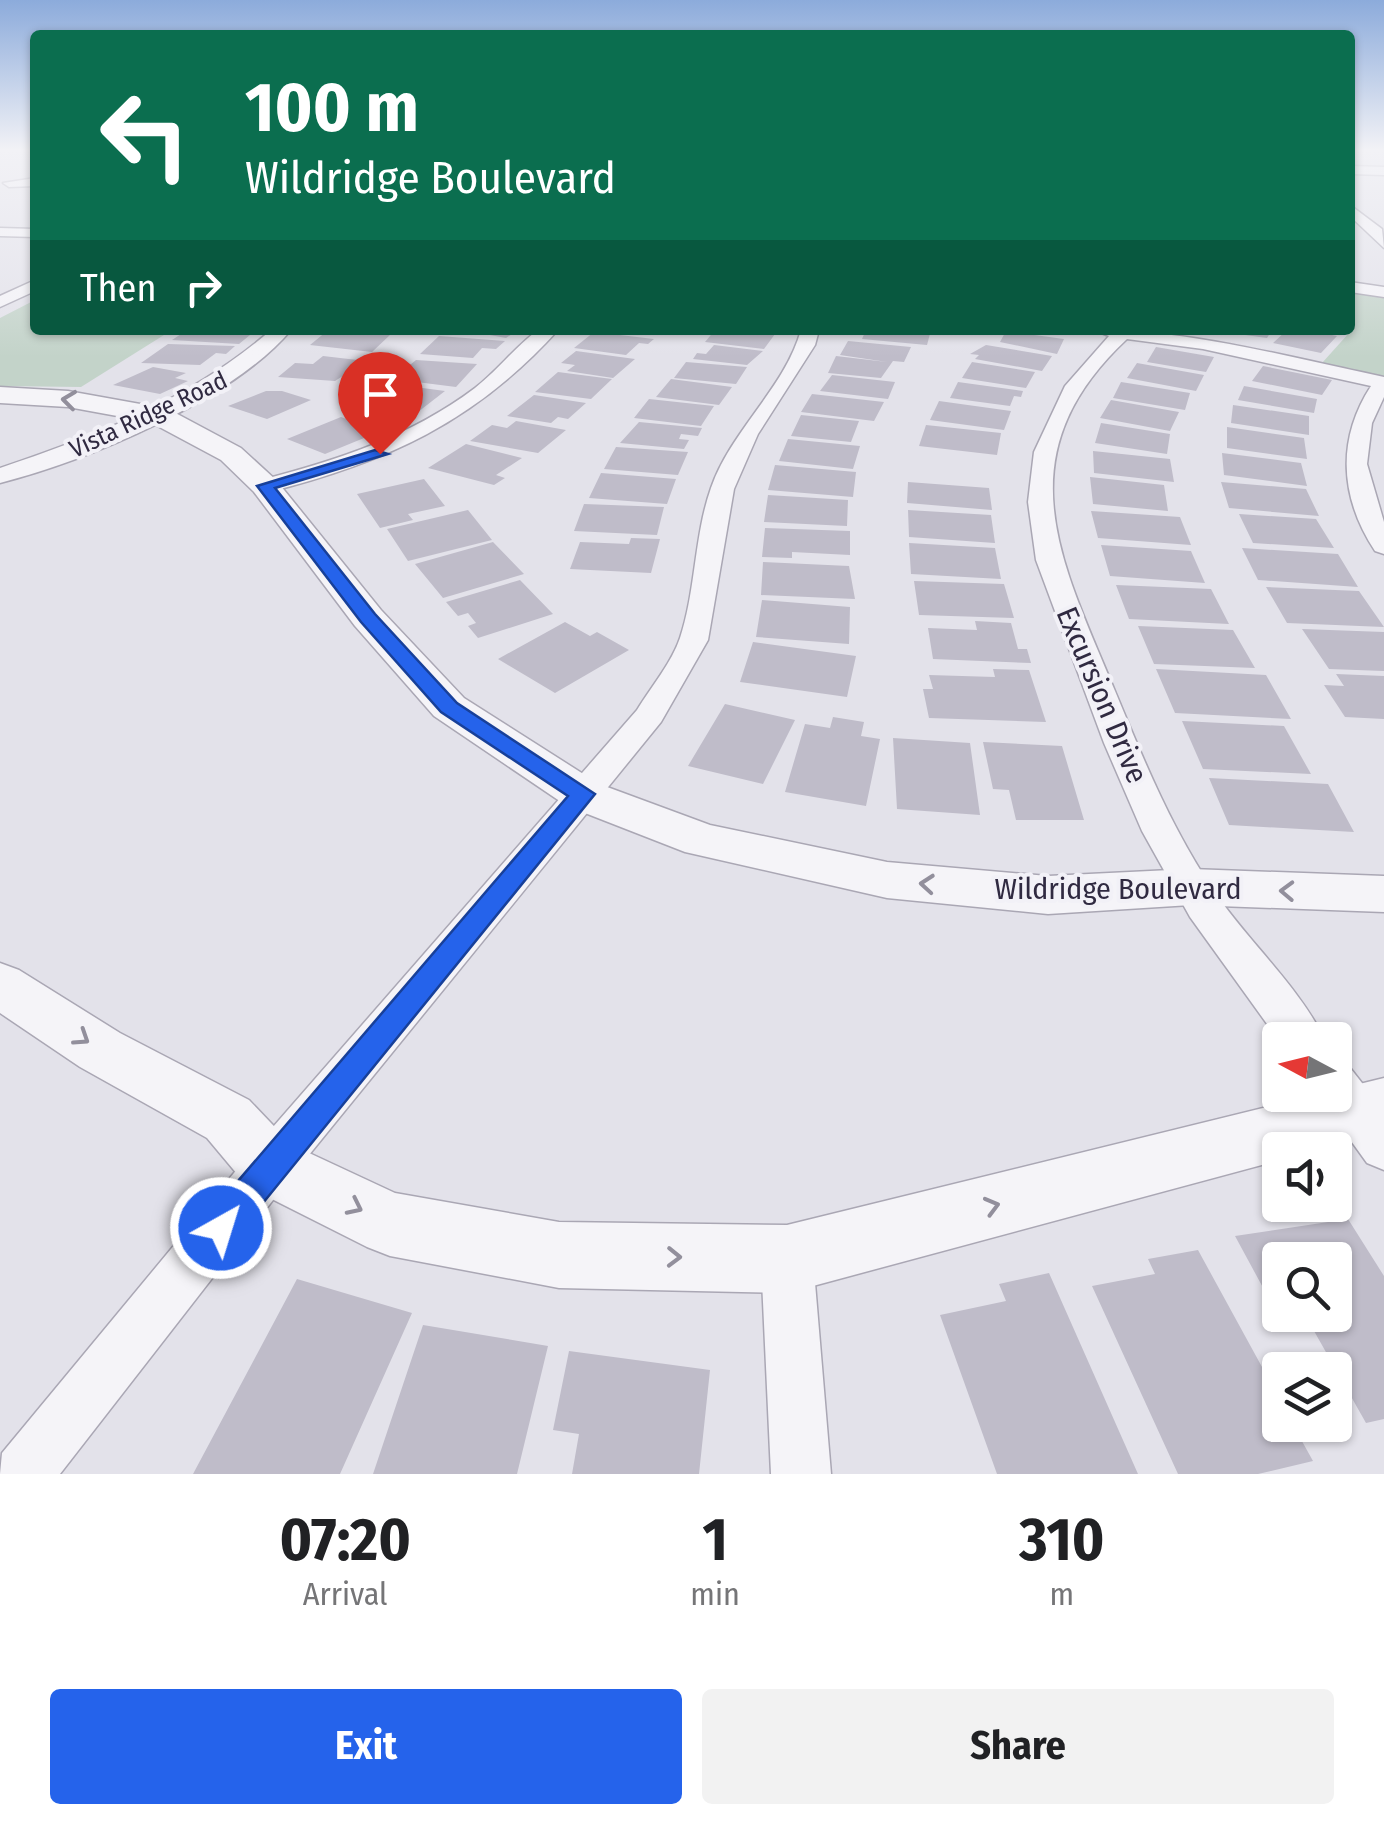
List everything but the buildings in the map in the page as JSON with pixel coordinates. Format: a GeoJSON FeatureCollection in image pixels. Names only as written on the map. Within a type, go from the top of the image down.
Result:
{"type":"FeatureCollection","features":[{"type":"Feature","properties":{"kind":"street"},"geometry":{"type":"LineString","coordinates":[[1361,219],[1384,244]]}},
{"type":"Feature","properties":{"kind":"street"},"geometry":{"type":"LineString","coordinates":[[0,232],[30,233]]}},
{"type":"Feature","properties":{"kind":"street"},"geometry":{"type":"LineString","coordinates":[[0,302],[30,288]]}},
{"type":"Feature","properties":{"kind":"street"},"geometry":{"type":"LineString","coordinates":[[1355,288],[1384,292]]}},
{"type":"Feature","properties":{"kind":"street","name":"Vista Ridge Road"},"geometry":{"type":"LineString","coordinates":[[0,476],[158,415],[230,377],[276,335]]}},
{"type":"Feature","properties":{"kind":"street"},"geometry":{"type":"LineString","coordinates":[[265,486],[380,454],[428,430],[498,379],[544,335]]}},
{"type":"Feature","properties":{"kind":"street"},"geometry":{"type":"LineString","coordinates":[[23,1474],[270,1166],[650,715],[694,640],[722,489],[747,434],[784,382],[809,335]]}},
{"type":"Feature","properties":{"kind":"street","name":"Excursion Drive"},"geometry":{"type":"LineString","coordinates":[[1111,335],[1082,372],[1056,416],[1042,472],[1042,522],[1055,582],[1130,768],[1191,887],[1290,1022]]}},
{"type":"Feature","properties":{"kind":"street"},"geometry":{"type":"LineString","coordinates":[[1141,335],[1221,347],[1384,383],[1368,403],[1354,443],[1363,502],[1384,546]]}},
{"type":"Feature","properties":{"kind":"street","name":"Wildridge Boulevard"},"geometry":{"type":"LineString","coordinates":[[0,395],[68,398],[158,415],[231,454],[265,486],[368,618],[449,707],[583,794],[702,840],[888,880],[1048,895],[1191,887],[1384,894]]}},
{"type":"Feature","properties":{"kind":"street"},"geometry":{"type":"LineString","coordinates":[[0,985],[100,1050],[228,1119],[270,1166],[390,1224],[540,1252],[787,1259],[1365,1112]]}},
{"type":"Feature","properties":{"kind":"street"},"geometry":{"type":"LineString","coordinates":[[787,1259],[801,1474]]}},
{"type":"Feature","properties":{"kind":"shaded area"},"geometry":{"type":"Polygon","coordinates":[[[1355,293],[1384,298],[1384,377],[1322,363],[1347,335],[1355,335],[1355,293]]]}},
{"type":"Feature","properties":{"kind":"shaded area"},"geometry":{"type":"Polygon","coordinates":[[[30,303],[30,335],[164,335],[81,387],[0,386],[0,318],[30,303]]]}},
{"type":"Feature","properties":{"kind":"route"},"geometry":{"type":"LineString","coordinates":[[221,1228],[583,794],[449,707],[368,618],[265,486],[380,454]]}}]}
